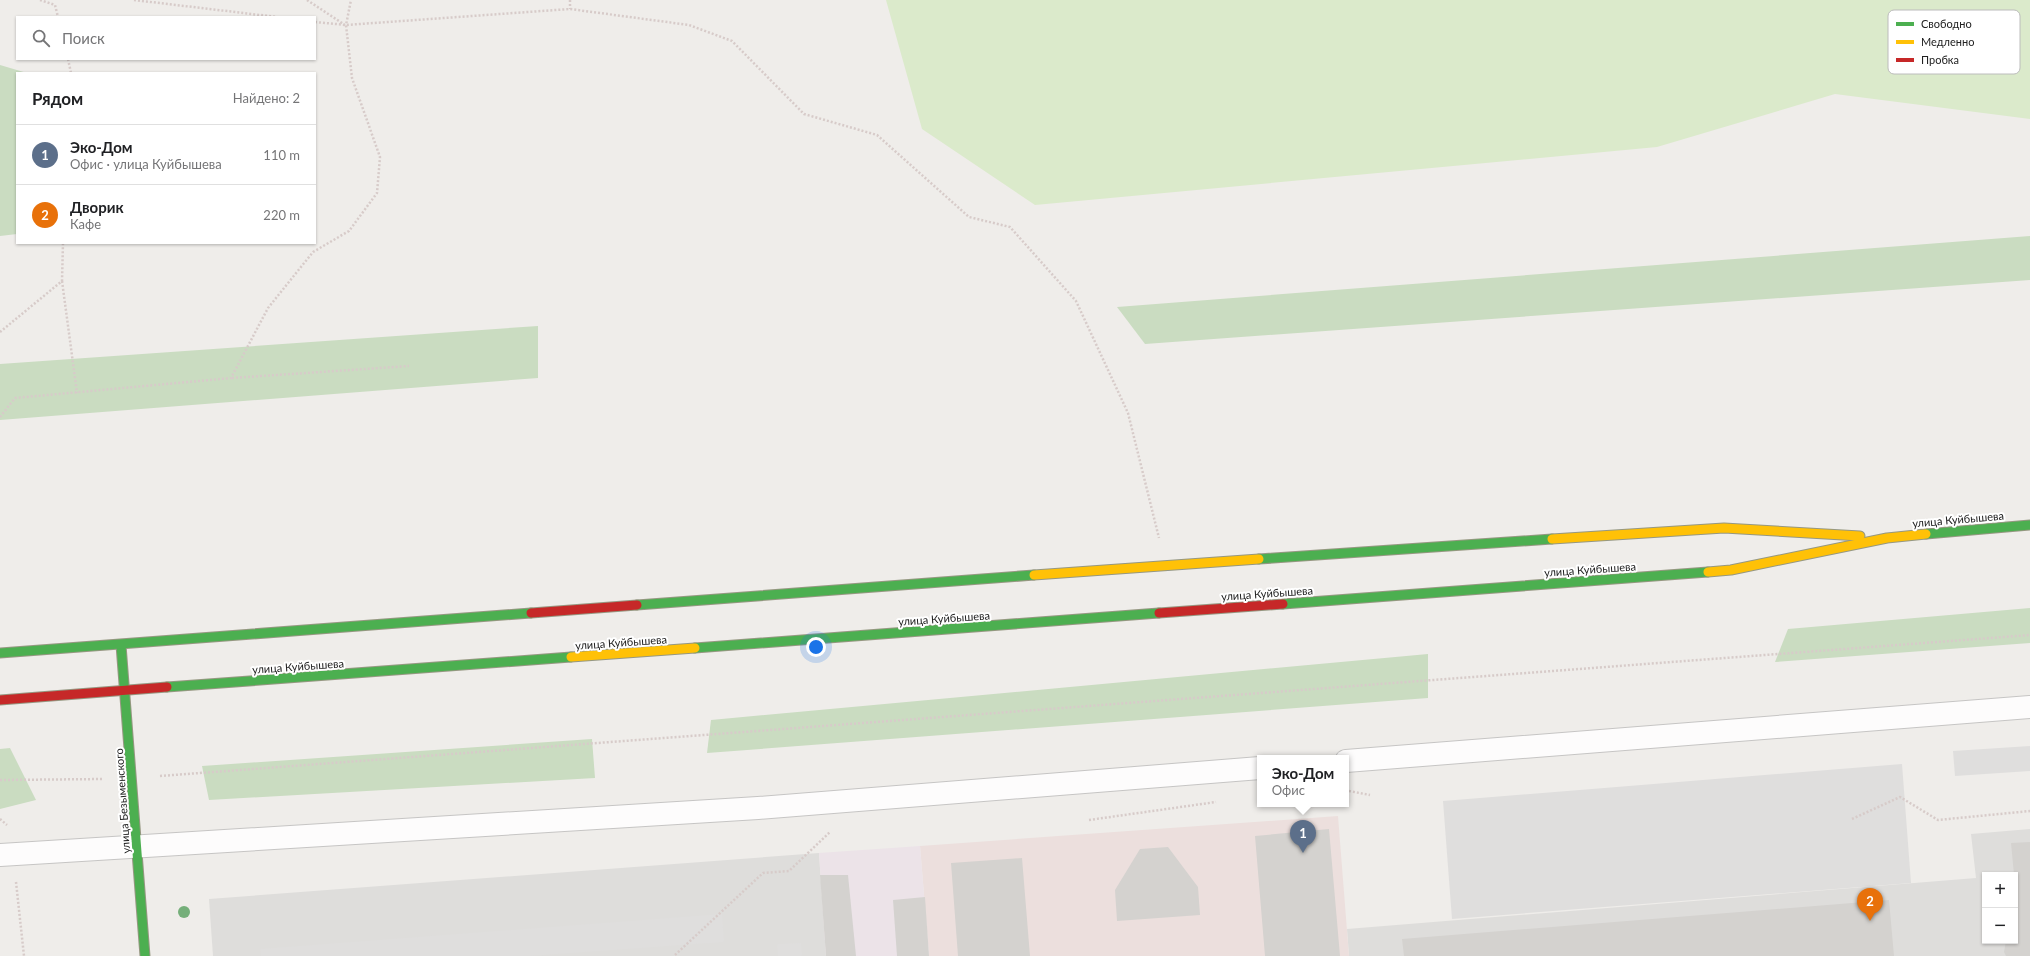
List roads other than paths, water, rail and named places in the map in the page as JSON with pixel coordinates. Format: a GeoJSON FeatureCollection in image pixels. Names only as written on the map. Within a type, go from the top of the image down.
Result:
{"type":"FeatureCollection","features":[{"type":"Feature","properties":{"kind":"main road","name":"улица Куйбышева"},"geometry":{"type":"LineString","coordinates":[[0,700],[1731,570],[1888,538],[2030,525]]}},
{"type":"Feature","properties":{"kind":"main road","name":"улица Куйбышева"},"geometry":{"type":"LineString","coordinates":[[0,653],[122,645],[1165,565],[1724,528],[1888,538]]}},
{"type":"Feature","properties":{"kind":"main road","name":"улица Безыменского"},"geometry":{"type":"LineString","coordinates":[[122,645],[145,956]]}},
{"type":"Feature","properties":{"kind":"street"},"geometry":{"type":"LineString","coordinates":[[1349,761],[2030,707]]}},
{"type":"Feature","properties":{"kind":"street"},"geometry":{"type":"LineString","coordinates":[[0,855],[758,808],[1257,768]]}},
{"type":"Feature","properties":{"kind":"place","name":"Эко-Дом"},"geometry":{"type":"Point","coordinates":[1303,853]}},
{"type":"Feature","properties":{"kind":"place","name":"Дворик"},"geometry":{"type":"Point","coordinates":[1870,921]}}]}
